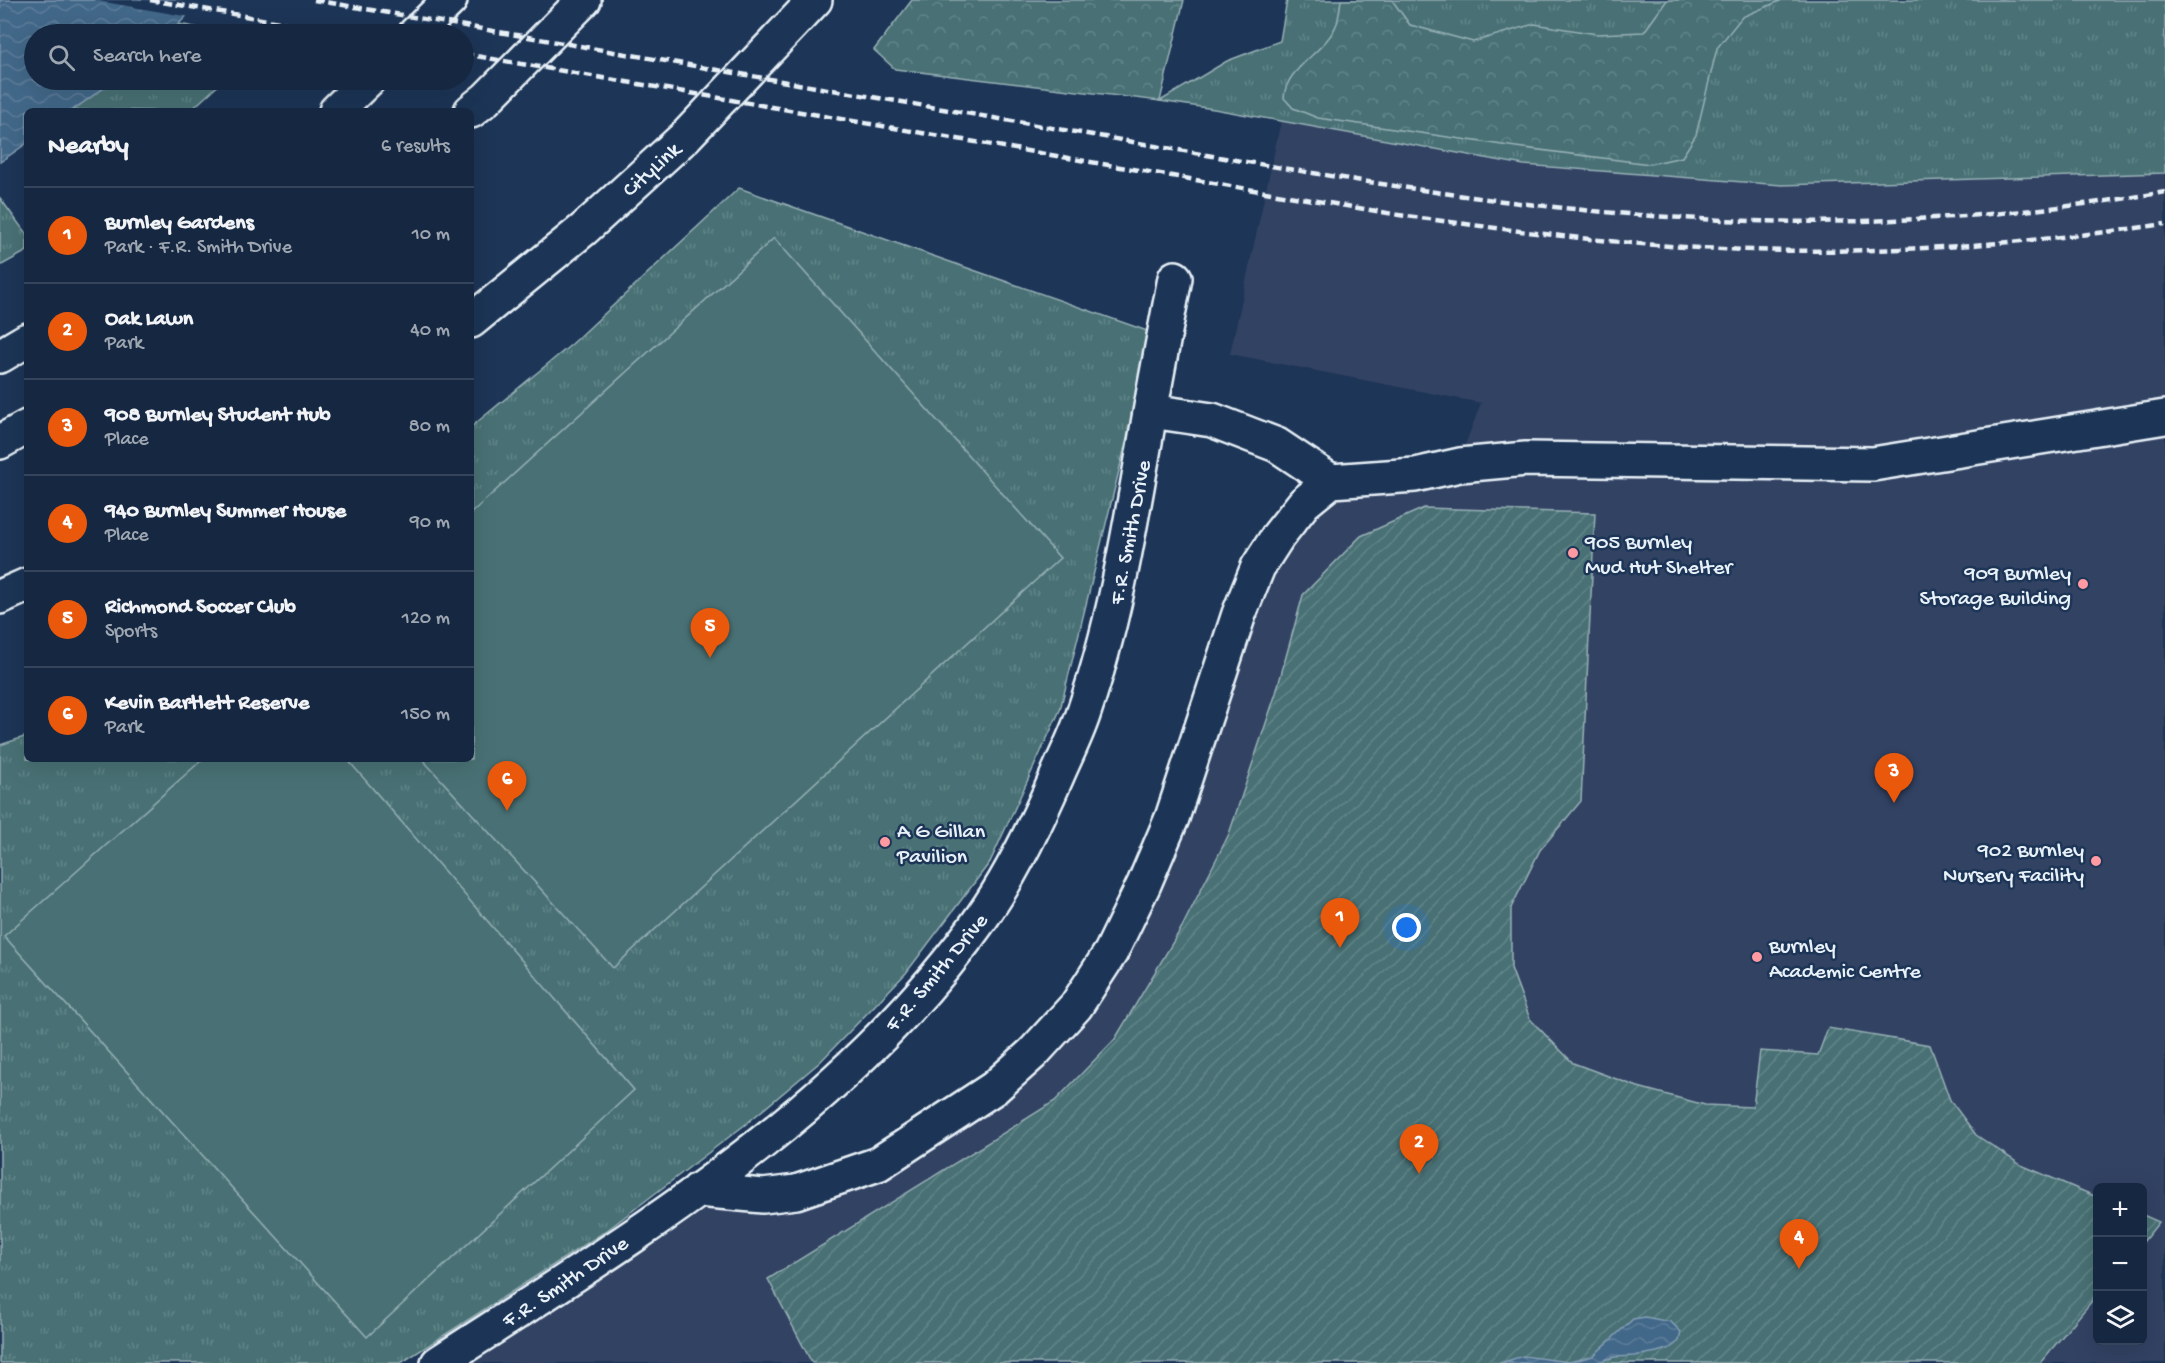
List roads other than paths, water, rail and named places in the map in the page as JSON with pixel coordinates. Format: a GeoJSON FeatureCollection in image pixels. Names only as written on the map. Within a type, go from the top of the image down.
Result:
{"type":"FeatureCollection","features":[{"type":"Feature","properties":{"kind":"main road"},"geometry":{"type":"LineString","coordinates":[[425,24],[450,0]]}},
{"type":"Feature","properties":{"kind":"main road"},"geometry":{"type":"LineString","coordinates":[[474,109],[584,0]]}},
{"type":"Feature","properties":{"kind":"main road","name":"CityLink"},"geometry":{"type":"LineString","coordinates":[[474,319],[584,229],[685,137],[815,0]]}},
{"type":"Feature","properties":{"kind":"main road"},"geometry":{"type":"LineString","coordinates":[[339,108],[358,90]]}},
{"type":"Feature","properties":{"kind":"main road","name":"F.R. Smith Drive"},"geometry":{"type":"LineString","coordinates":[[438,1363],[698,1190],[781,1127],[853,1066],[951,959],[990,904],[1040,814],[1083,715],[1109,631],[1131,525],[1175,278]]}},
{"type":"Feature","properties":{"kind":"main road"},"geometry":{"type":"LineString","coordinates":[[0,356],[24,341]]}},
{"type":"Feature","properties":{"kind":"main road"},"geometry":{"type":"LineString","coordinates":[[1151,411],[1212,420],[1276,445],[1331,481]]}},
{"type":"Feature","properties":{"kind":"main road"},"geometry":{"type":"LineString","coordinates":[[698,1190],[763,1196],[796,1192],[878,1164],[994,1088],[1033,1053],[1076,1006],[1111,952],[1144,884],[1172,818],[1239,614],[1258,567],[1278,536],[1304,503],[1331,481],[1415,475],[1460,465],[1526,459],[1873,464],[2165,417]]}},
{"type":"Feature","properties":{"kind":"main road"},"geometry":{"type":"LineString","coordinates":[[0,442],[24,429]]}},
{"type":"Feature","properties":{"kind":"main road"},"geometry":{"type":"LineString","coordinates":[[0,597],[24,586]]}},
{"type":"Feature","properties":{"kind":"water"},"geometry":{"type":"Polygon","coordinates":[[[0,0],[202,0],[179,24],[24,24],[24,90],[101,90],[75,108],[24,108],[24,145],[0,162],[0,0]]]}},
{"type":"Feature","properties":{"kind":"water"},"geometry":{"type":"Polygon","coordinates":[[[1645,1317],[1671,1322],[1681,1332],[1679,1341],[1670,1348],[1657,1352],[1614,1357],[1595,1363],[1500,1363],[1523,1356],[1569,1362],[1593,1356],[1633,1319],[1645,1317]]]}},
{"type":"Feature","properties":{"kind":"railway"},"geometry":{"type":"LineString","coordinates":[[150,0],[291,24]]}},
{"type":"Feature","properties":{"kind":"railway"},"geometry":{"type":"LineString","coordinates":[[314,0],[453,24]]}},
{"type":"Feature","properties":{"kind":"railway"},"geometry":{"type":"LineString","coordinates":[[474,28],[1279,167],[1495,200],[1640,215],[1772,221],[1903,220],[2035,210],[2165,192]]}},
{"type":"Feature","properties":{"kind":"railway"},"geometry":{"type":"LineString","coordinates":[[474,56],[1399,215],[1612,241],[1744,250],[1865,250],[2045,239],[2165,224]]}},
{"type":"Feature","properties":{"kind":"place","name":"905 Burnley Mud Hut Shelter"},"geometry":{"type":"Point","coordinates":[1573,553]}},
{"type":"Feature","properties":{"kind":"place","name":"909 Burnley Storage Building"},"geometry":{"type":"Point","coordinates":[2083,584]}},
{"type":"Feature","properties":{"kind":"place","name":"Richmond Soccer Club"},"geometry":{"type":"Point","coordinates":[710,658]}},
{"type":"Feature","properties":{"kind":"place","name":"908 Burnley Student Hub"},"geometry":{"type":"Point","coordinates":[1894,803]}},
{"type":"Feature","properties":{"kind":"place","name":"Kevin Bartlett Reserve"},"geometry":{"type":"Point","coordinates":[507,811]}},
{"type":"Feature","properties":{"kind":"place","name":"A G Gillan Pavilion"},"geometry":{"type":"Point","coordinates":[885,842]}},
{"type":"Feature","properties":{"kind":"place","name":"902 Burnley Nursery Facility"},"geometry":{"type":"Point","coordinates":[2096,861]}},
{"type":"Feature","properties":{"kind":"place","name":"Burnley Gardens"},"geometry":{"type":"Point","coordinates":[1340,948]}},
{"type":"Feature","properties":{"kind":"place","name":"Burnley Academic Centre"},"geometry":{"type":"Point","coordinates":[1757,957]}},
{"type":"Feature","properties":{"kind":"place","name":"Oak Lawn"},"geometry":{"type":"Point","coordinates":[1419,1174]}},
{"type":"Feature","properties":{"kind":"place","name":"940 Burnley Summer House"},"geometry":{"type":"Point","coordinates":[1799,1269]}}]}
